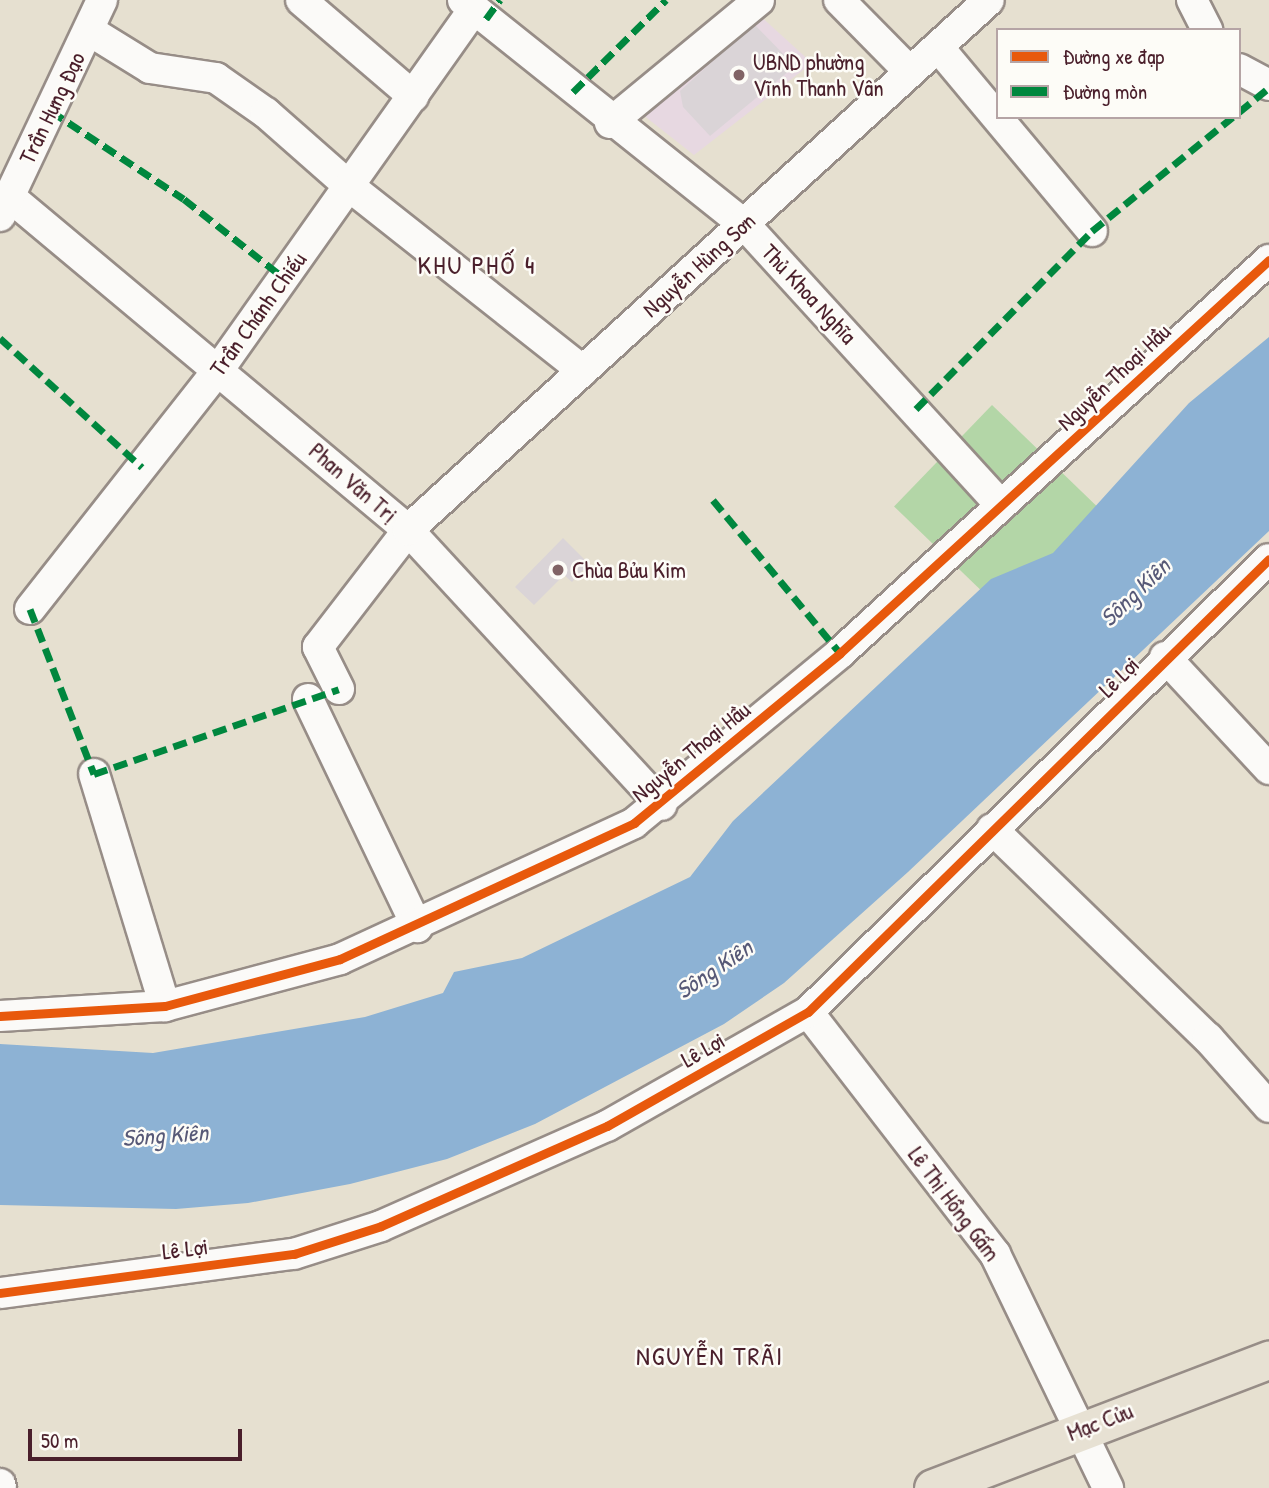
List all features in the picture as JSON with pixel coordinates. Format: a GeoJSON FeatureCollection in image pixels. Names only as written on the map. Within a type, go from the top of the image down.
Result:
{"type":"FeatureCollection","features":[{"type":"Feature","properties":{"kind":"main road","name":"Mạc Cửu"},"geometry":{"type":"LineString","coordinates":[[933,1488],[1084,1428],[1266,1369]]}},
{"type":"Feature","properties":{"kind":"street","name":"Trần Hưng Đạo"},"geometry":{"type":"LineString","coordinates":[[5,206],[103,0]]}},
{"type":"Feature","properties":{"kind":"street"},"geometry":{"type":"LineString","coordinates":[[301,0],[413,96]]}},
{"type":"Feature","properties":{"kind":"street"},"geometry":{"type":"LineString","coordinates":[[610,123],[760,0]]}},
{"type":"Feature","properties":{"kind":"street"},"geometry":{"type":"LineString","coordinates":[[839,0],[910,72]]}},
{"type":"Feature","properties":{"kind":"street","name":"Nguyễn Hùng Sơn"},"geometry":{"type":"LineString","coordinates":[[339,689],[318,647],[408,530],[989,0]]}},
{"type":"Feature","properties":{"kind":"street"},"geometry":{"type":"LineString","coordinates":[[1192,0],[1207,28]]}},
{"type":"Feature","properties":{"kind":"street","name":"Trần Chánh Chiếu"},"geometry":{"type":"LineString","coordinates":[[30,609],[219,369],[413,96],[469,5]]}},
{"type":"Feature","properties":{"kind":"street","name":"Thủ Khoa Nghĩa"},"geometry":{"type":"LineString","coordinates":[[469,5],[610,123],[744,224],[1001,506]]}},
{"type":"Feature","properties":{"kind":"street"},"geometry":{"type":"LineString","coordinates":[[90,31],[150,68],[216,78],[266,113],[349,187],[583,371]]}},
{"type":"Feature","properties":{"kind":"street"},"geometry":{"type":"LineString","coordinates":[[938,47],[996,116]]}},
{"type":"Feature","properties":{"kind":"street"},"geometry":{"type":"LineString","coordinates":[[1241,70],[1269,85]]}},
{"type":"Feature","properties":{"kind":"street"},"geometry":{"type":"LineString","coordinates":[[998,119],[1092,231]]}},
{"type":"Feature","properties":{"kind":"street","name":"Phan Văn Trị"},"geometry":{"type":"LineString","coordinates":[[5,206],[219,369],[408,530],[662,805]]}},
{"type":"Feature","properties":{"kind":"street","name":"Nguyễn Thoại Hầu"},"geometry":{"type":"LineString","coordinates":[[0,1016],[164,1006],[340,959],[416,927],[662,805],[1001,506],[1269,260]]}},
{"type":"Feature","properties":{"kind":"street","name":"Lê Lợi"},"geometry":{"type":"LineString","coordinates":[[0,1293],[294,1254],[381,1226],[607,1126],[808,1012],[1165,657],[1269,559]]}},
{"type":"Feature","properties":{"kind":"street"},"geometry":{"type":"LineString","coordinates":[[1165,657],[1269,769]]}},
{"type":"Feature","properties":{"kind":"street"},"geometry":{"type":"LineString","coordinates":[[308,699],[416,927]]}},
{"type":"Feature","properties":{"kind":"street"},"geometry":{"type":"LineString","coordinates":[[94,774],[164,1006]]}},
{"type":"Feature","properties":{"kind":"street"},"geometry":{"type":"LineString","coordinates":[[992,829],[1208,1038],[1269,1107]]}},
{"type":"Feature","properties":{"kind":"street","name":"Lê Thị Hồng Gấm"},"geometry":{"type":"LineString","coordinates":[[808,1012],[995,1254],[1084,1428],[1108,1488]]}},
{"type":"Feature","properties":{"kind":"shaded area"},"geometry":{"type":"Polygon","coordinates":[[[756,12],[812,63],[694,155],[638,111],[756,12]]]}},
{"type":"Feature","properties":{"kind":"green space"},"geometry":{"type":"Polygon","coordinates":[[[992,405],[1121,529],[1023,631],[894,506],[992,405]]]}},
{"type":"Feature","properties":{"kind":"water","name":"Sông Kiên"},"geometry":{"type":"Polygon","coordinates":[[[1269,337],[1269,531],[908,872],[784,983],[724,1024],[535,1124],[447,1159],[350,1184],[248,1203],[176,1209],[0,1205],[0,1044],[153,1053],[365,1017],[443,993],[454,972],[522,958],[690,877],[733,821],[991,579],[1053,553],[1189,403],[1269,337]]]}},
{"type":"Feature","properties":{"kind":"building","name":"UBND phường Vĩnh Thanh Vân"},"geometry":{"type":"Polygon","coordinates":[[[754,24],[795,66],[710,136],[683,107],[680,91],[754,24]]]}},
{"type":"Feature","properties":{"kind":"building","name":"Chùa Bửu Kim"},"geometry":{"type":"Polygon","coordinates":[[[563,538],[589,564],[572,582],[564,575],[534,605],[515,587],[563,538]]]}},
{"type":"Feature","properties":{"kind":"marked path"},"geometry":{"type":"LineString","coordinates":[[486,19],[500,0]]}},
{"type":"Feature","properties":{"kind":"marked path"},"geometry":{"type":"LineString","coordinates":[[573,92],[666,0]]}},
{"type":"Feature","properties":{"kind":"marked path"},"geometry":{"type":"LineString","coordinates":[[1241,110],[1269,88]]}},
{"type":"Feature","properties":{"kind":"marked path"},"geometry":{"type":"LineString","coordinates":[[51,111],[184,199],[284,278]]}},
{"type":"Feature","properties":{"kind":"marked path"},"geometry":{"type":"LineString","coordinates":[[916,409],[1092,231],[1231,119]]}},
{"type":"Feature","properties":{"kind":"marked path"},"geometry":{"type":"LineString","coordinates":[[0,338],[142,467]]}},
{"type":"Feature","properties":{"kind":"marked path"},"geometry":{"type":"LineString","coordinates":[[713,500],[840,653]]}},
{"type":"Feature","properties":{"kind":"marked path"},"geometry":{"type":"LineString","coordinates":[[30,609],[94,774],[339,689]]}},
{"type":"Feature","properties":{"kind":"cycle path"},"geometry":{"type":"LineString","coordinates":[[0,1016],[165,1006],[340,959],[634,823],[840,653],[1269,260]]}},
{"type":"Feature","properties":{"kind":"cycle path"},"geometry":{"type":"LineString","coordinates":[[0,1293],[294,1254],[381,1226],[607,1126],[808,1012],[1269,559]]}},
{"type":"Feature","properties":{"kind":"place","name":"UBND phường Vĩnh Thanh Vân"},"geometry":{"type":"Point","coordinates":[739,75]}},
{"type":"Feature","properties":{"kind":"place","name":"Chùa Bửu Kim"},"geometry":{"type":"Point","coordinates":[558,570]}},
{"type":"Feature","properties":{"kind":"district","name":"KHU PHỐ 4"},"geometry":{"type":"Point","coordinates":[477,265]}},
{"type":"Feature","properties":{"kind":"district","name":"NGUYỄN TRÃI"},"geometry":{"type":"Point","coordinates":[710,1356]}}]}
